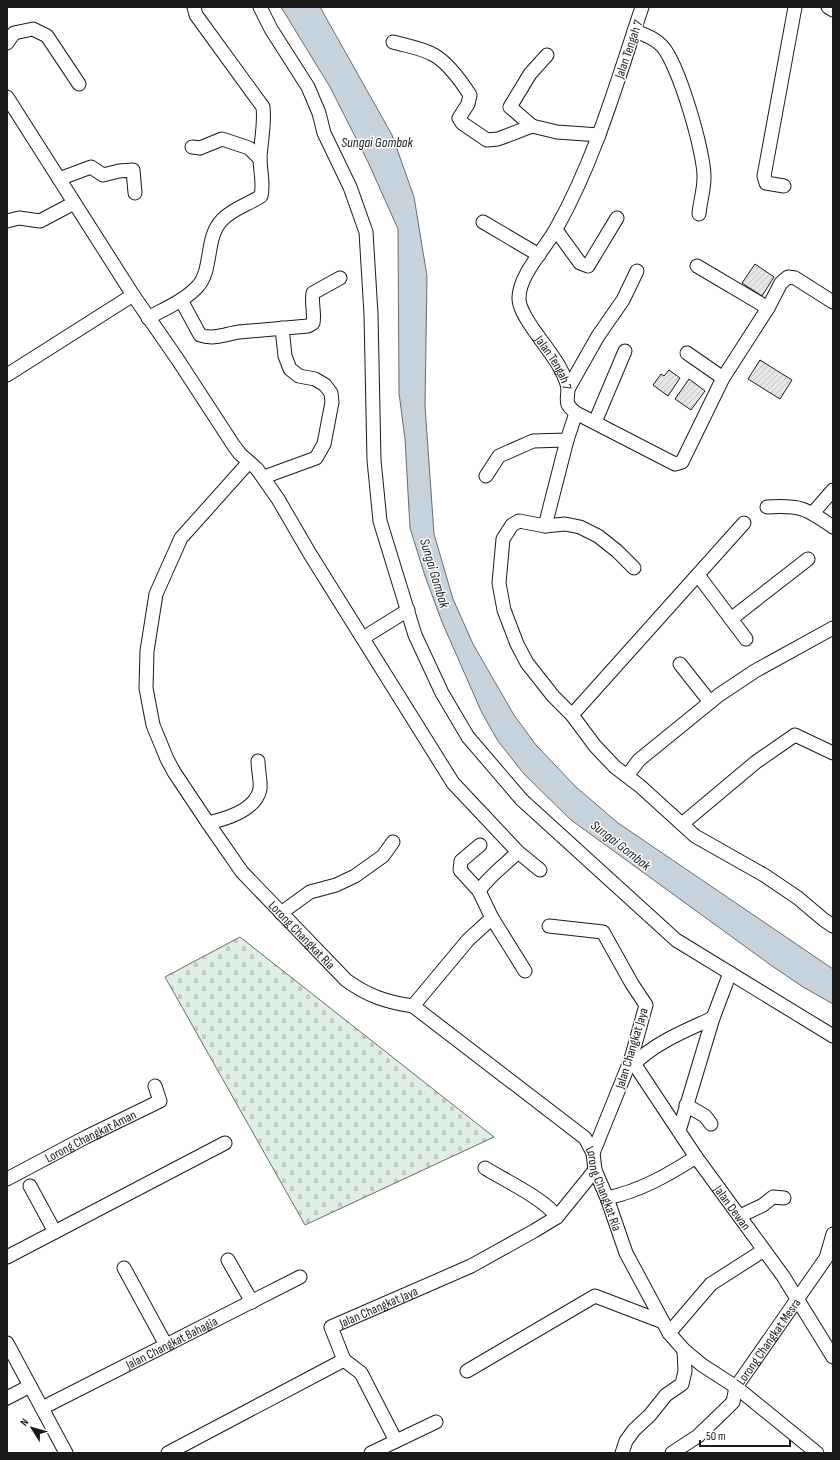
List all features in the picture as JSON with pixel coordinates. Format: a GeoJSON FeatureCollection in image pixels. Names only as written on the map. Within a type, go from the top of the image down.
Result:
{"type":"FeatureCollection","features":[{"type":"Feature","properties":{"kind":"street"},"geometry":{"type":"LineString","coordinates":[[148,318],[181,300],[198,286],[205,271],[211,242],[220,221],[229,214],[261,196],[263,186],[260,159],[264,120],[263,107],[196,15],[194,7]]}},
{"type":"Feature","properties":{"kind":"street"},"geometry":{"type":"LineString","coordinates":[[260,7],[271,29],[308,87],[319,113],[324,133],[350,187],[366,232],[371,314],[374,460],[380,521],[415,635],[438,686],[468,736],[522,800],[676,940],[833,1036]]}},
{"type":"Feature","properties":{"kind":"street","name":"Jalan Tengah 7"},"geometry":{"type":"LineString","coordinates":[[576,413],[568,407],[566,400],[568,389],[561,369],[523,312],[518,299],[521,285],[556,230],[599,135],[642,7]]}},
{"type":"Feature","properties":{"kind":"street"},"geometry":{"type":"LineString","coordinates":[[784,186],[766,183],[764,176],[795,7]]}},
{"type":"Feature","properties":{"kind":"street"},"geometry":{"type":"LineString","coordinates":[[828,7],[833,10]]}},
{"type":"Feature","properties":{"kind":"street"},"geometry":{"type":"LineString","coordinates":[[7,43],[14,33],[33,29],[47,36],[79,84]]}},
{"type":"Feature","properties":{"kind":"street"},"geometry":{"type":"LineString","coordinates":[[634,31],[648,36],[662,45],[670,58],[680,81],[701,151],[704,177],[699,214]]}},
{"type":"Feature","properties":{"kind":"street"},"geometry":{"type":"LineString","coordinates":[[393,42],[426,51],[436,56],[449,69],[470,94],[468,104],[459,118],[462,123],[478,135],[487,140],[498,139],[532,126]]}},
{"type":"Feature","properties":{"kind":"street"},"geometry":{"type":"LineString","coordinates":[[547,55],[530,74],[510,107],[532,126],[557,132],[599,135]]}},
{"type":"Feature","properties":{"kind":"street"},"geometry":{"type":"LineString","coordinates":[[7,97],[133,295],[234,446],[240,454],[264,477],[453,783],[518,852],[540,870]]}},
{"type":"Feature","properties":{"kind":"street"},"geometry":{"type":"LineString","coordinates":[[192,146],[200,148],[222,139],[248,148],[260,159]]}},
{"type":"Feature","properties":{"kind":"street"},"geometry":{"type":"LineString","coordinates":[[59,179],[91,166],[103,174],[133,170],[135,193]]}},
{"type":"Feature","properties":{"kind":"street"},"geometry":{"type":"LineString","coordinates":[[7,221],[19,218],[40,221],[74,203]]}},
{"type":"Feature","properties":{"kind":"street"},"geometry":{"type":"LineString","coordinates":[[556,230],[580,263],[588,266],[617,218]]}},
{"type":"Feature","properties":{"kind":"street"},"geometry":{"type":"LineString","coordinates":[[483,222],[539,255]]}},
{"type":"Feature","properties":{"kind":"street"},"geometry":{"type":"LineString","coordinates":[[697,266],[768,308]]}},
{"type":"Feature","properties":{"kind":"street"},"geometry":{"type":"LineString","coordinates":[[568,389],[598,336],[623,300],[637,271]]}},
{"type":"Feature","properties":{"kind":"street"},"geometry":{"type":"LineString","coordinates":[[545,526],[567,440],[576,413],[675,464],[682,462],[723,378],[768,308],[782,283],[788,277],[795,278],[833,302]]}},
{"type":"Feature","properties":{"kind":"street"},"geometry":{"type":"LineString","coordinates":[[181,300],[200,335],[207,337],[308,326],[313,323],[314,315],[312,293],[340,278]]}},
{"type":"Feature","properties":{"kind":"street"},"geometry":{"type":"LineString","coordinates":[[7,376],[133,295]]}},
{"type":"Feature","properties":{"kind":"street"},"geometry":{"type":"LineString","coordinates":[[264,477],[316,458],[324,444],[332,402],[331,393],[325,385],[315,379],[299,376],[290,369],[285,356],[282,328]]}},
{"type":"Feature","properties":{"kind":"street"},"geometry":{"type":"LineString","coordinates":[[594,422],[625,351]]}},
{"type":"Feature","properties":{"kind":"street"},"geometry":{"type":"LineString","coordinates":[[687,353],[723,378]]}},
{"type":"Feature","properties":{"kind":"street"},"geometry":{"type":"LineString","coordinates":[[486,476],[499,456],[533,441],[567,440]]}},
{"type":"Feature","properties":{"kind":"street","name":"Lorong Changkat Ria"},"geometry":{"type":"LineString","coordinates":[[249,462],[181,538],[156,594],[151,618],[146,688],[153,725],[174,772],[242,872],[330,965],[360,991],[387,1002],[413,1006],[579,1131],[585,1138],[593,1153],[595,1170],[607,1198],[626,1254],[666,1327],[684,1350],[702,1365],[736,1387],[817,1453]]}},
{"type":"Feature","properties":{"kind":"street"},"geometry":{"type":"LineString","coordinates":[[813,513],[833,490]]}},
{"type":"Feature","properties":{"kind":"street"},"geometry":{"type":"LineString","coordinates":[[767,507],[798,507],[813,513],[833,527]]}},
{"type":"Feature","properties":{"kind":"street"},"geometry":{"type":"LineString","coordinates":[[634,568],[617,550],[598,536],[580,527],[565,524],[545,526],[519,521],[512,525],[503,538],[500,583],[504,610],[517,644],[527,663],[553,696],[572,715],[595,746],[614,767],[627,776],[695,836],[785,889],[833,926]]}},
{"type":"Feature","properties":{"kind":"street"},"geometry":{"type":"LineString","coordinates":[[572,715],[744,523]]}},
{"type":"Feature","properties":{"kind":"street"},"geometry":{"type":"LineString","coordinates":[[731,619],[808,559]]}},
{"type":"Feature","properties":{"kind":"street"},"geometry":{"type":"LineString","coordinates":[[698,575],[746,640]]}},
{"type":"Feature","properties":{"kind":"street"},"geometry":{"type":"LineString","coordinates":[[363,638],[408,610]]}},
{"type":"Feature","properties":{"kind":"street"},"geometry":{"type":"LineString","coordinates":[[627,776],[639,760],[710,702],[755,671],[833,628]]}},
{"type":"Feature","properties":{"kind":"street"},"geometry":{"type":"LineString","coordinates":[[680,664],[710,702]]}},
{"type":"Feature","properties":{"kind":"street"},"geometry":{"type":"LineString","coordinates":[[682,824],[756,762],[795,735],[833,753]]}},
{"type":"Feature","properties":{"kind":"street"},"geometry":{"type":"LineString","coordinates":[[208,824],[231,818],[243,810],[257,797],[260,788],[258,761]]}},
{"type":"Feature","properties":{"kind":"street"},"geometry":{"type":"LineString","coordinates":[[281,913],[310,892],[336,885],[355,876],[383,856],[394,842]]}},
{"type":"Feature","properties":{"kind":"street"},"geometry":{"type":"LineString","coordinates":[[480,845],[461,861],[460,870],[479,891],[492,918],[525,971]]}},
{"type":"Feature","properties":{"kind":"street"},"geometry":{"type":"LineString","coordinates":[[479,891],[484,883],[518,852]]}},
{"type":"Feature","properties":{"kind":"street"},"geometry":{"type":"LineString","coordinates":[[413,1006],[468,940],[492,918]]}},
{"type":"Feature","properties":{"kind":"street","name":"Jalan Changkat Jaya"},"geometry":{"type":"LineString","coordinates":[[550,926],[603,932],[632,984],[646,1005],[632,1061],[593,1153]]}},
{"type":"Feature","properties":{"kind":"street"},"geometry":{"type":"LineString","coordinates":[[679,1131],[713,1018],[730,973]]}},
{"type":"Feature","properties":{"kind":"street"},"geometry":{"type":"LineString","coordinates":[[632,1061],[671,1037],[713,1018]]}},
{"type":"Feature","properties":{"kind":"street","name":"Jalan Dewan"},"geometry":{"type":"LineString","coordinates":[[632,1061],[696,1157],[740,1216],[798,1299],[833,1357]]}},
{"type":"Feature","properties":{"kind":"street","name":"Lorong Changkat Aman"},"geometry":{"type":"LineString","coordinates":[[7,1179],[86,1137],[160,1101],[154,1086]]}},
{"type":"Feature","properties":{"kind":"street"},"geometry":{"type":"LineString","coordinates":[[686,1105],[705,1116],[711,1124]]}},
{"type":"Feature","properties":{"kind":"street"},"geometry":{"type":"LineString","coordinates":[[7,1257],[225,1143]]}},
{"type":"Feature","properties":{"kind":"street"},"geometry":{"type":"LineString","coordinates":[[607,1198],[630,1193],[669,1174],[696,1157]]}},
{"type":"Feature","properties":{"kind":"street"},"geometry":{"type":"LineString","coordinates":[[485,1168],[532,1196],[553,1211],[556,1217]]}},
{"type":"Feature","properties":{"kind":"street","name":"Jalan Changkat Jaya"},"geometry":{"type":"LineString","coordinates":[[344,1360],[331,1327],[471,1266],[556,1217],[595,1170]]}},
{"type":"Feature","properties":{"kind":"street"},"geometry":{"type":"LineString","coordinates":[[30,1186],[55,1232]]}},
{"type":"Feature","properties":{"kind":"street"},"geometry":{"type":"LineString","coordinates":[[740,1216],[763,1206],[773,1196],[784,1198]]}},
{"type":"Feature","properties":{"kind":"street","name":"Lorong Changkat Mesra"},"geometry":{"type":"LineString","coordinates":[[672,1453],[698,1436],[733,1402],[736,1387],[826,1258],[833,1234]]}},
{"type":"Feature","properties":{"kind":"street"},"geometry":{"type":"LineString","coordinates":[[666,1327],[711,1284],[764,1250]]}},
{"type":"Feature","properties":{"kind":"street"},"geometry":{"type":"LineString","coordinates":[[228,1260],[252,1302]]}},
{"type":"Feature","properties":{"kind":"street"},"geometry":{"type":"LineString","coordinates":[[124,1268],[166,1345]]}},
{"type":"Feature","properties":{"kind":"street","name":"Jalan Changkat Bahagia"},"geometry":{"type":"LineString","coordinates":[[42,1408],[300,1277]]}},
{"type":"Feature","properties":{"kind":"street","name":"Lorong Changkat Ria"},"geometry":{"type":"LineString","coordinates":[[467,1371],[595,1296],[666,1327]]}},
{"type":"Feature","properties":{"kind":"street"},"geometry":{"type":"LineString","coordinates":[[7,1343],[65,1451],[69,1447],[78,1453]]}},
{"type":"Feature","properties":{"kind":"street"},"geometry":{"type":"LineString","coordinates":[[622,1453],[626,1441],[634,1430],[650,1415],[666,1395],[682,1384],[685,1371],[684,1350]]}},
{"type":"Feature","properties":{"kind":"street"},"geometry":{"type":"LineString","coordinates":[[168,1453],[344,1360],[361,1373],[396,1441]]}},
{"type":"Feature","properties":{"kind":"street"},"geometry":{"type":"LineString","coordinates":[[7,1398],[30,1386]]}},
{"type":"Feature","properties":{"kind":"street"},"geometry":{"type":"LineString","coordinates":[[371,1453],[436,1422]]}},
{"type":"Feature","properties":{"kind":"green space"},"geometry":{"type":"Polygon","coordinates":[[[240,937],[494,1137],[305,1225],[165,977],[240,937]]]}},
{"type":"Feature","properties":{"kind":"water","name":"Sungai Gombak"},"geometry":{"type":"Polygon","coordinates":[[[281,7],[320,7],[392,135],[414,197],[427,276],[425,406],[434,534],[453,599],[473,644],[514,715],[536,745],[576,787],[618,823],[833,969],[833,1004],[803,987],[772,966],[571,820],[524,774],[498,741],[482,713],[442,622],[425,576],[410,528],[405,439],[399,393],[398,229],[368,162],[330,87],[281,7]]]}},
{"type":"Feature","properties":{"kind":"building"},"geometry":{"type":"Polygon","coordinates":[[[755,264],[774,277],[762,296],[742,283],[755,264]]]}},
{"type":"Feature","properties":{"kind":"building"},"geometry":{"type":"Polygon","coordinates":[[[760,360],[792,380],[780,399],[748,379],[760,360]]]}},
{"type":"Feature","properties":{"kind":"building"},"geometry":{"type":"Polygon","coordinates":[[[669,370],[680,378],[668,396],[653,385],[661,374],[664,376],[669,370]]]}},
{"type":"Feature","properties":{"kind":"building"},"geometry":{"type":"Polygon","coordinates":[[[689,379],[705,391],[691,410],[675,399],[689,379]]]}}]}
